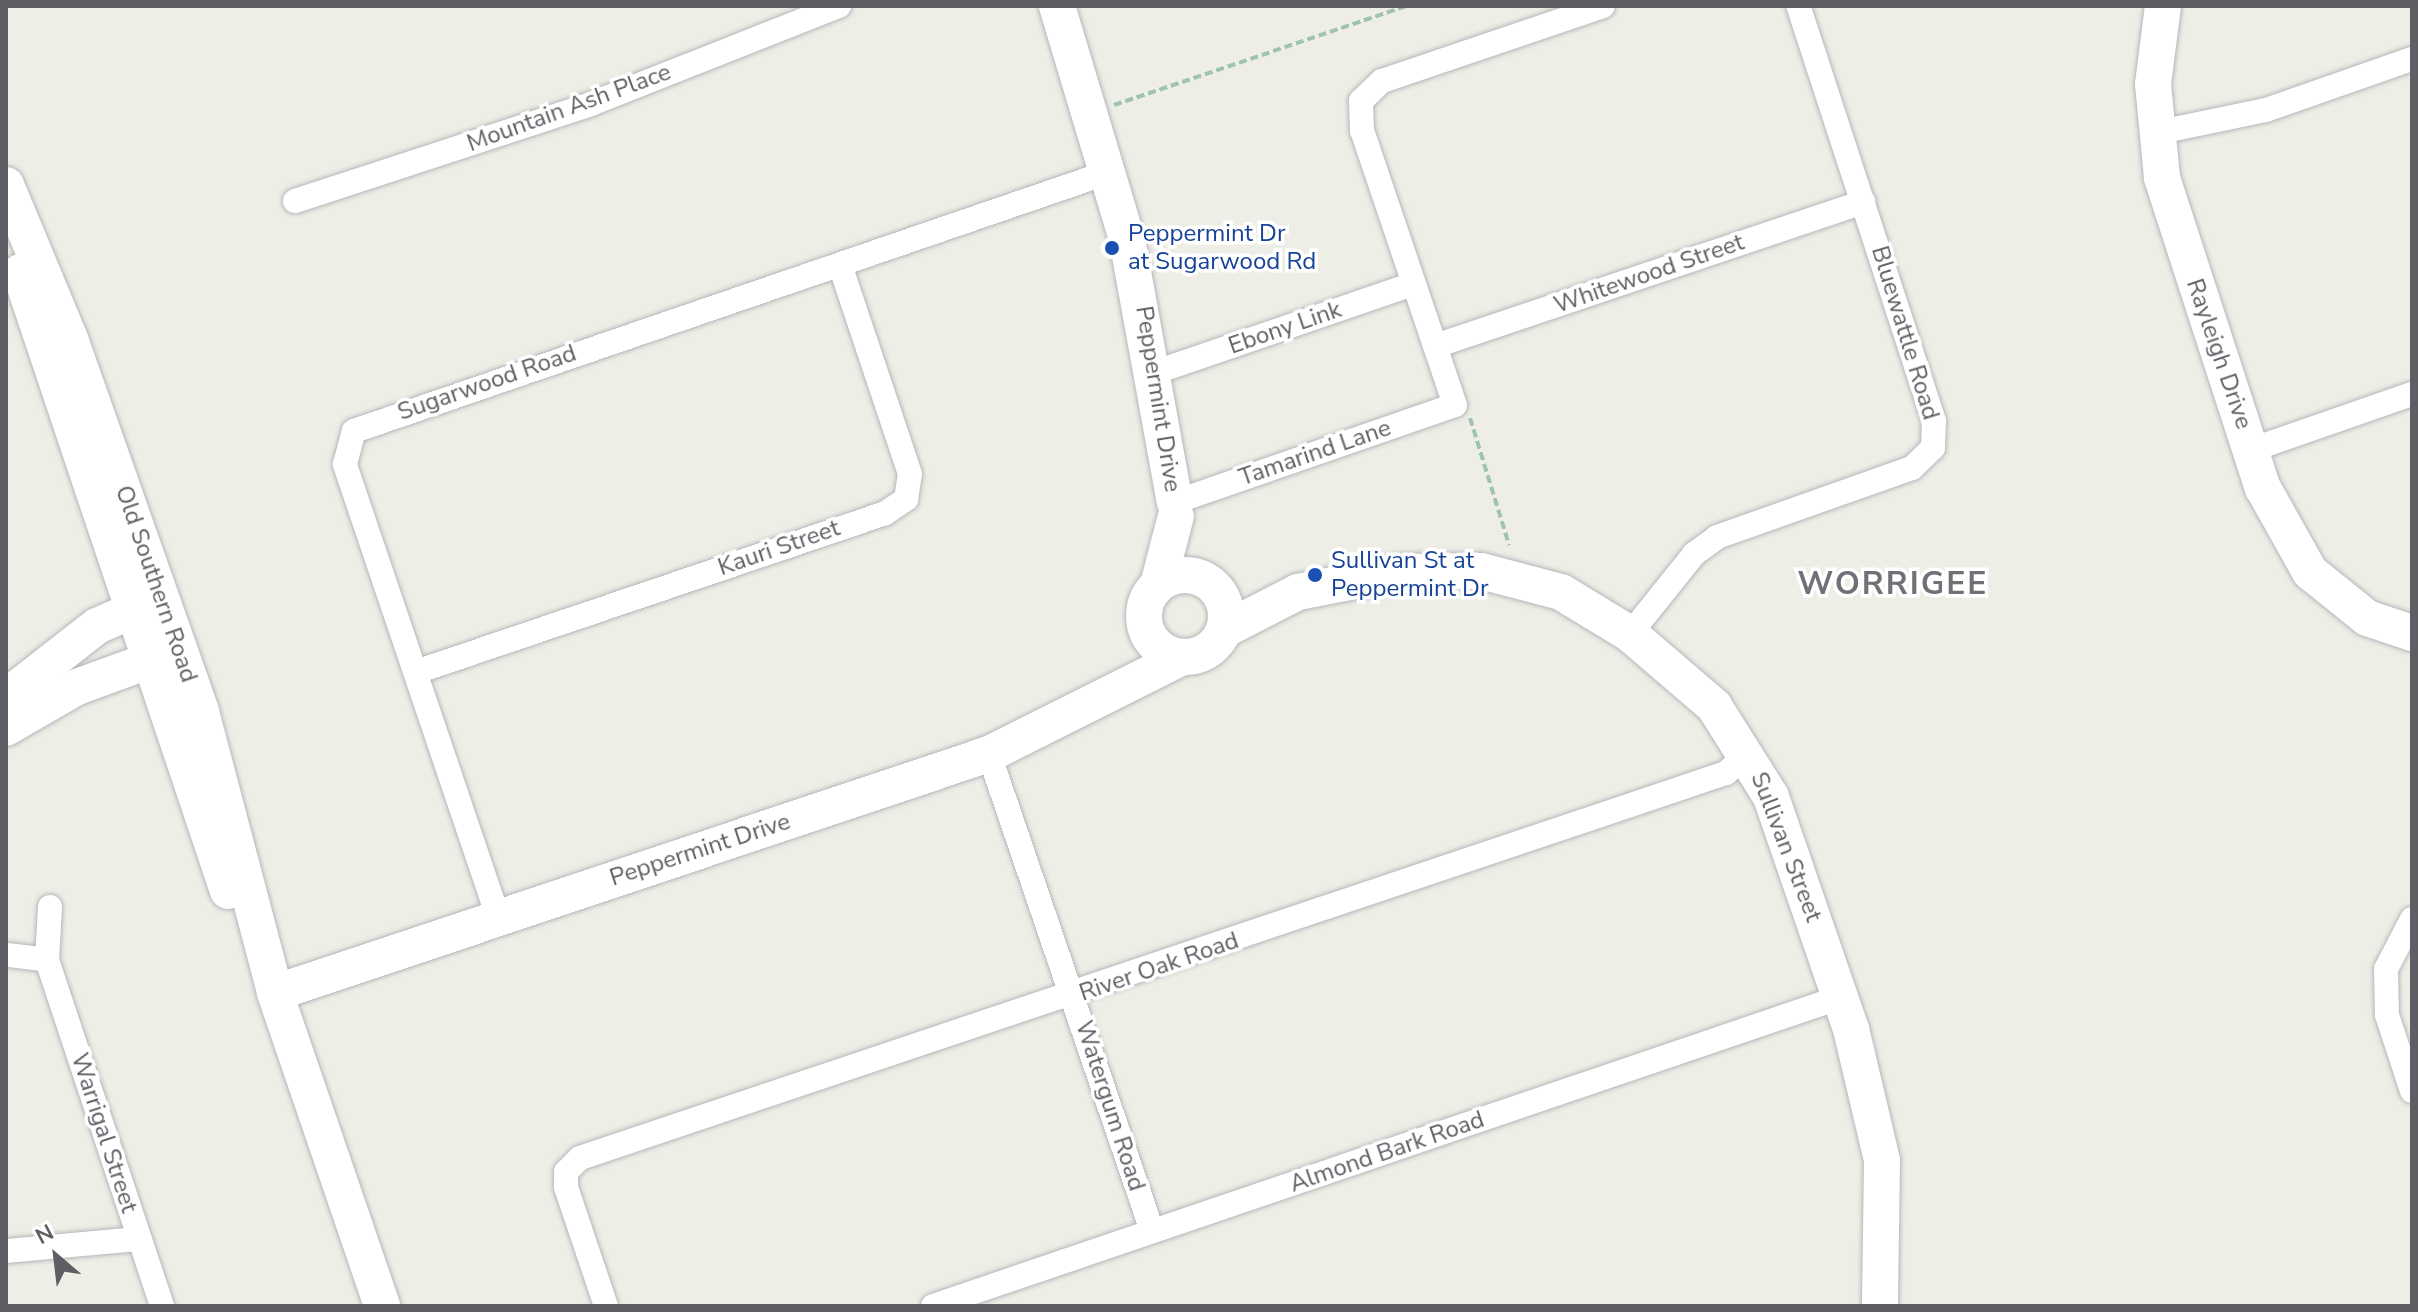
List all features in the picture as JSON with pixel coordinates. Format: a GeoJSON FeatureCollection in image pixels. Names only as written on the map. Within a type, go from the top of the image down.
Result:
{"type":"FeatureCollection","features":[{"type":"Feature","properties":{"kind":"street","name":"Mountain Ash Place"},"geometry":{"type":"LineString","coordinates":[[295,201],[591,104],[839,6]]}},
{"type":"Feature","properties":{"kind":"street","name":"Peppermint Drive"},"geometry":{"type":"LineString","coordinates":[[1057,6],[1109,172],[1156,372],[1175,509],[1210,584]]}},
{"type":"Feature","properties":{"kind":"street"},"geometry":{"type":"LineString","coordinates":[[1435,346],[1362,131],[1361,101],[1382,81],[1603,6]]}},
{"type":"Feature","properties":{"kind":"street","name":"Bluewattle Road"},"geometry":{"type":"LineString","coordinates":[[1630,634],[1683,565],[1717,537],[1912,468],[1933,448],[1934,421],[1798,6]]}},
{"type":"Feature","properties":{"kind":"street","name":"Rayleigh Drive"},"geometry":{"type":"LineString","coordinates":[[2163,6],[2155,56],[2155,133],[2162,178],[2251,450],[2279,524],[2310,572],[2367,618],[2412,633]]}},
{"type":"Feature","properties":{"kind":"street"},"geometry":{"type":"LineString","coordinates":[[2155,133],[2266,110],[2412,59]]}},
{"type":"Feature","properties":{"kind":"street","name":"Sugarwood Road"},"geometry":{"type":"LineString","coordinates":[[498,917],[345,464],[354,431],[1109,172]]}},
{"type":"Feature","properties":{"kind":"street","name":"Old Southern Road"},"geometry":{"type":"LineString","coordinates":[[6,185],[70,339],[151,611]]}},
{"type":"Feature","properties":{"kind":"street","name":"Whitewood Street"},"geometry":{"type":"LineString","coordinates":[[1435,346],[1863,202]]}},
{"type":"Feature","properties":{"kind":"street","name":"Old Southern Road"},"geometry":{"type":"LineString","coordinates":[[6,220],[24,290],[223,783],[275,993],[382,1306]]}},
{"type":"Feature","properties":{"kind":"street","name":"Kauri Street"},"geometry":{"type":"LineString","coordinates":[[416,672],[884,514],[906,499],[910,474],[840,265]]}},
{"type":"Feature","properties":{"kind":"street","name":"Ebony Link"},"geometry":{"type":"LineString","coordinates":[[1156,372],[1413,284]]}},
{"type":"Feature","properties":{"kind":"street","name":"Tamarind Lane"},"geometry":{"type":"LineString","coordinates":[[1175,509],[1455,405],[1435,346]]}},
{"type":"Feature","properties":{"kind":"street"},"geometry":{"type":"LineString","coordinates":[[2251,450],[2412,394]]}},
{"type":"Feature","properties":{"kind":"street","name":"Peppermint Drive"},"geometry":{"type":"LineString","coordinates":[[1158,585],[1175,509]]}},
{"type":"Feature","properties":{"kind":"street","name":"Sullivan Street"},"geometry":{"type":"LineString","coordinates":[[1224,630],[1298,592],[1400,572],[1481,571],[1561,592],[1630,634],[1714,706],[1748,753],[1771,797],[1841,997],[1882,1160],[1880,1306]]}},
{"type":"Feature","properties":{"kind":"street"},"geometry":{"type":"LineString","coordinates":[[1115,689],[1145,625],[1146,603],[1158,585],[1181,575],[1210,584],[1225,607],[1224,630],[1208,650],[1183,657],[1158,647],[1145,625]]}},
{"type":"Feature","properties":{"kind":"street","name":"Sullivan Street"},"geometry":{"type":"LineString","coordinates":[[1210,584],[1298,592]]}},
{"type":"Feature","properties":{"kind":"street"},"geometry":{"type":"LineString","coordinates":[[6,697],[82,635],[151,611],[153,659],[77,687],[6,728]]}},
{"type":"Feature","properties":{"kind":"street","name":"Peppermint Drive"},"geometry":{"type":"LineString","coordinates":[[275,993],[989,754],[1084,711],[1115,689],[1183,657]]}},
{"type":"Feature","properties":{"kind":"street","name":"Old Southern Road"},"geometry":{"type":"LineString","coordinates":[[153,659],[242,935],[275,993]]}},
{"type":"Feature","properties":{"kind":"street","name":"River Oak Road"},"geometry":{"type":"LineString","coordinates":[[606,1306],[566,1172],[580,1158],[1073,996],[1726,773],[1748,753]]}},
{"type":"Feature","properties":{"kind":"street","name":"Watergum Road"},"geometry":{"type":"LineString","coordinates":[[989,754],[1152,1231]]}},
{"type":"Feature","properties":{"kind":"street","name":"Warrigal Street"},"geometry":{"type":"LineString","coordinates":[[50,907],[47,960],[162,1306]]}},
{"type":"Feature","properties":{"kind":"street"},"geometry":{"type":"LineString","coordinates":[[2412,919],[2386,969],[2387,1015],[2412,1091]]}},
{"type":"Feature","properties":{"kind":"street"},"geometry":{"type":"LineString","coordinates":[[9,955],[47,960]]}},
{"type":"Feature","properties":{"kind":"street","name":"Almond Bark Road"},"geometry":{"type":"LineString","coordinates":[[933,1306],[1841,997]]}},
{"type":"Feature","properties":{"kind":"street"},"geometry":{"type":"LineString","coordinates":[[6,1251],[139,1239]]}},
{"type":"Feature","properties":{"kind":"path"},"geometry":{"type":"LineString","coordinates":[[1090,113],[1407,6]]}},
{"type":"Feature","properties":{"kind":"place","name":"Peppermint Dr at Sugarwood Rd"},"geometry":{"type":"Point","coordinates":[1112,248]}},
{"type":"Feature","properties":{"kind":"place","name":"Sullivan St at Peppermint Dr"},"geometry":{"type":"Point","coordinates":[1315,575]}},
{"type":"Feature","properties":{"kind":"district","name":"WORRIGEE"},"geometry":{"type":"Point","coordinates":[1893,584]}}]}
